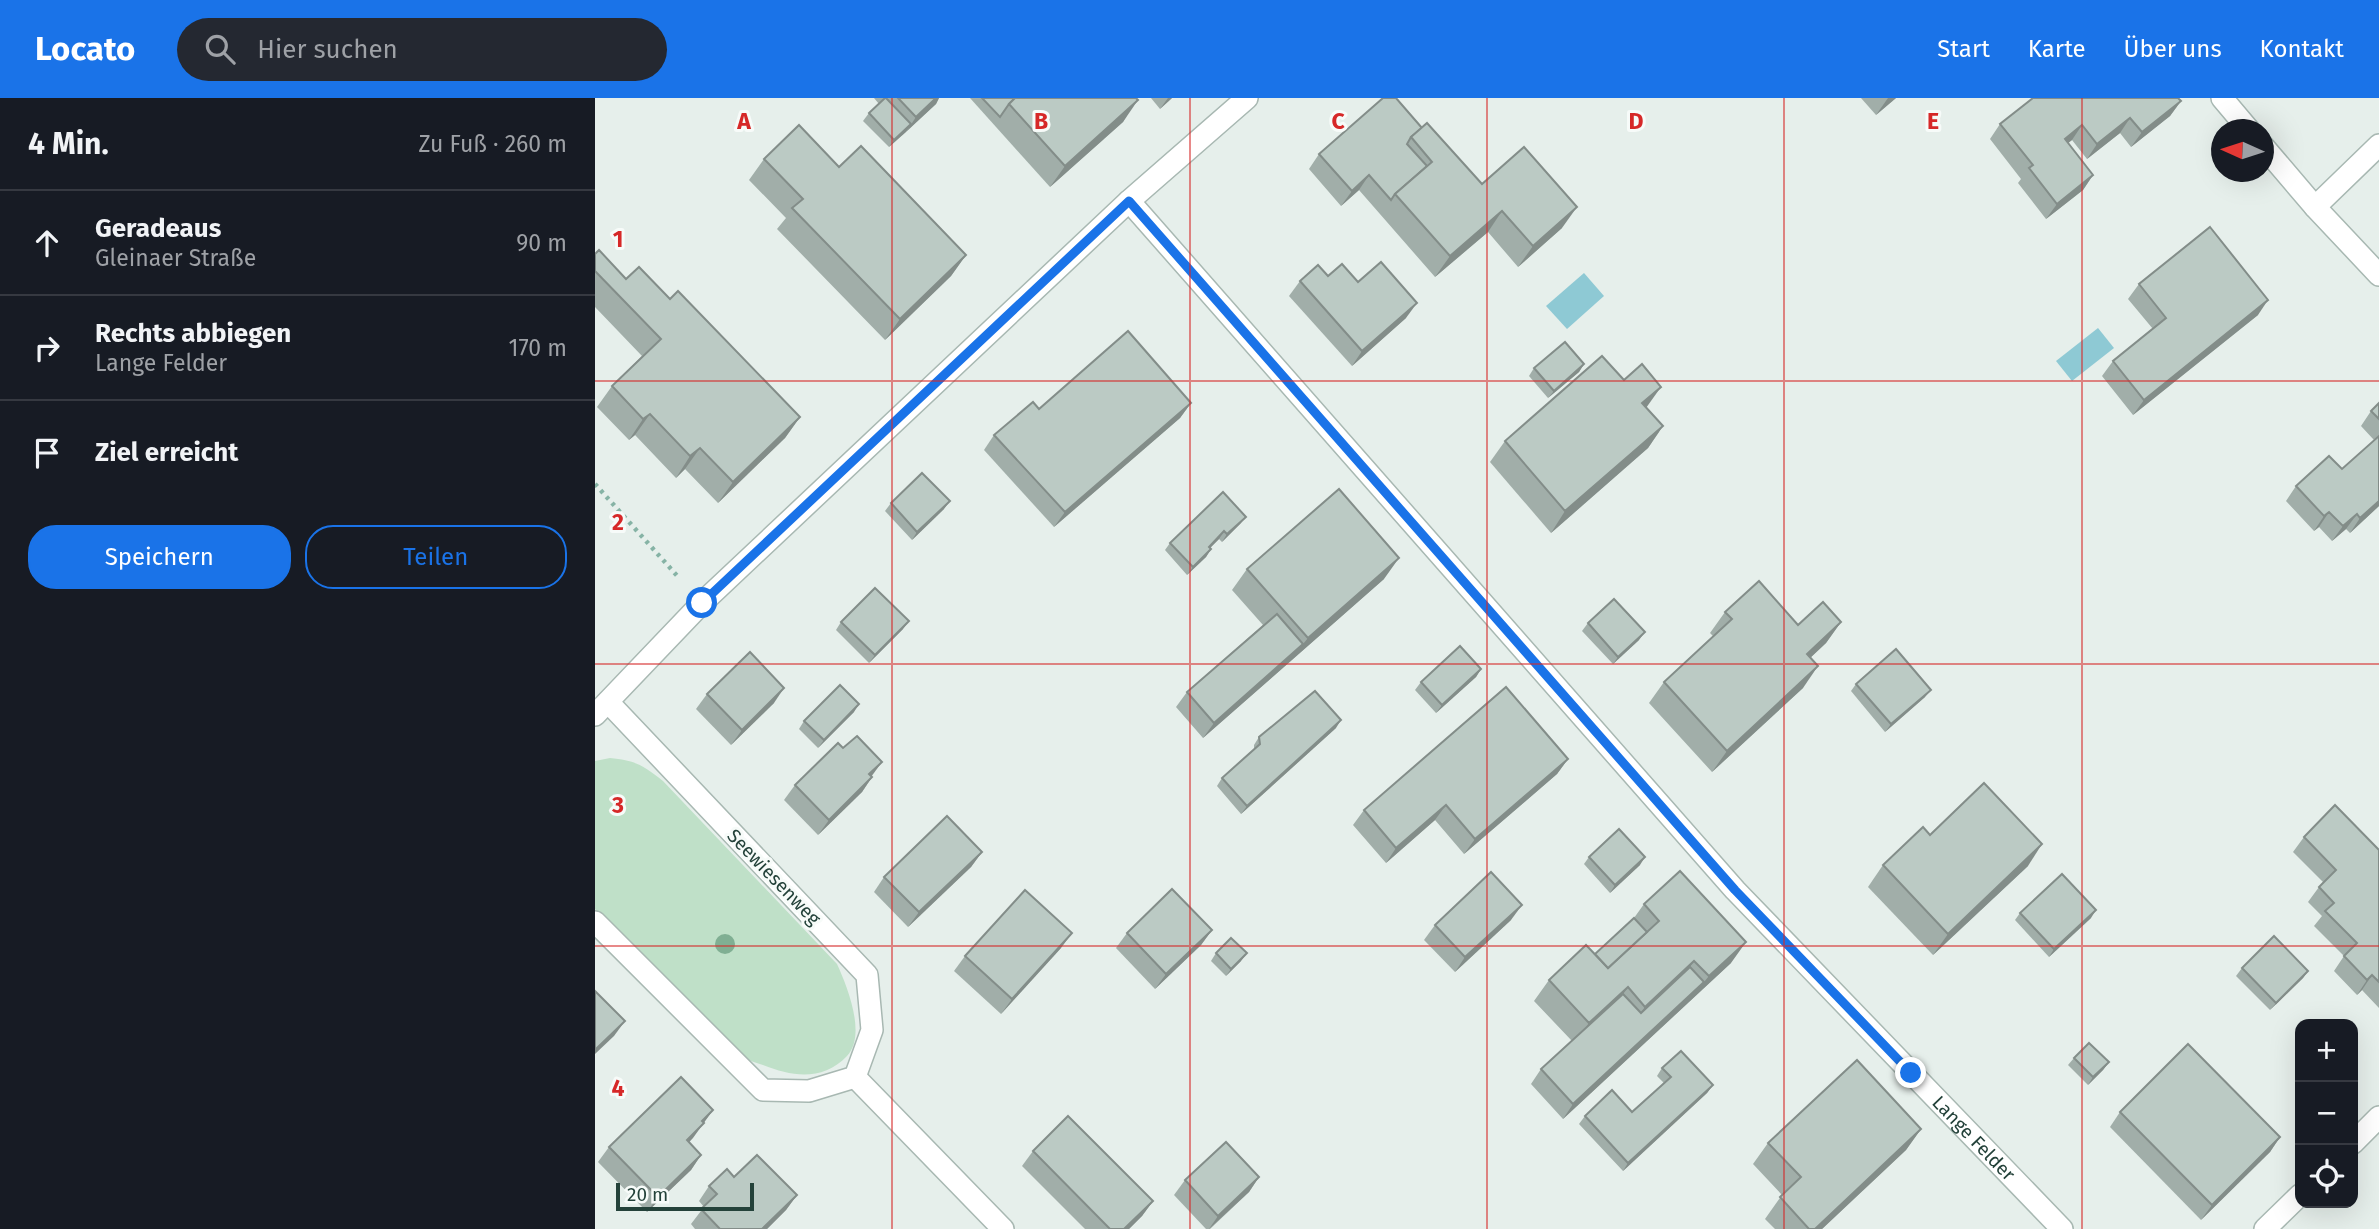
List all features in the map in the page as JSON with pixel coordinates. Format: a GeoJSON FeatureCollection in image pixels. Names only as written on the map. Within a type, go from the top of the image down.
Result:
{"type":"FeatureCollection","features":[{"type":"Feature","properties":{"kind":"street"},"geometry":{"type":"LineString","coordinates":[[601,709],[702,603],[1129,201],[1247,98]]}},
{"type":"Feature","properties":{"kind":"street"},"geometry":{"type":"LineString","coordinates":[[2222,98],[2240,119]]}},
{"type":"Feature","properties":{"kind":"street"},"geometry":{"type":"LineString","coordinates":[[2315,207],[2379,145]]}},
{"type":"Feature","properties":{"kind":"street"},"geometry":{"type":"LineString","coordinates":[[2274,159],[2379,275]]}},
{"type":"Feature","properties":{"kind":"street","name":"Lange Felder"},"geometry":{"type":"LineString","coordinates":[[1129,201],[1735,890],[2062,1229]]}},
{"type":"Feature","properties":{"kind":"street","name":"Seewiesenweg"},"geometry":{"type":"LineString","coordinates":[[601,709],[867,975],[872,1030],[855,1077]]}},
{"type":"Feature","properties":{"kind":"street"},"geometry":{"type":"LineString","coordinates":[[595,922],[763,1090],[809,1091],[855,1077],[1003,1229]]}},
{"type":"Feature","properties":{"kind":"street"},"geometry":{"type":"LineString","coordinates":[[2358,1138],[2379,1117]]}},
{"type":"Feature","properties":{"kind":"street"},"geometry":{"type":"LineString","coordinates":[[2265,1229],[2295,1200]]}},
{"type":"Feature","properties":{"kind":"path"},"geometry":{"type":"LineString","coordinates":[[595,484],[702,603]]}},
{"type":"Feature","properties":{"kind":"green space"},"geometry":{"type":"Polygon","coordinates":[[[610,758],[639,765],[663,781],[837,964],[850,997],[855,1023],[853,1047],[838,1064],[818,1073],[796,1074],[743,1057],[679,996],[595,909],[595,761],[610,758]]]}},
{"type":"Feature","properties":{"kind":"water"},"geometry":{"type":"Polygon","coordinates":[[[1584,273],[1604,296],[1567,329],[1546,306],[1584,273]]]}},
{"type":"Feature","properties":{"kind":"water"},"geometry":{"type":"Polygon","coordinates":[[[2098,328],[2114,348],[2072,381],[2056,361],[2098,328]]]}},
{"type":"Feature","properties":{"kind":"building"},"geometry":{"type":"Polygon","coordinates":[[[885,98],[911,124],[894,140],[869,113],[885,98]]]}},
{"type":"Feature","properties":{"kind":"building"},"geometry":{"type":"Polygon","coordinates":[[[898,98],[936,98],[916,117],[898,98]]]}},
{"type":"Feature","properties":{"kind":"building"},"geometry":{"type":"Polygon","coordinates":[[[982,98],[1015,98],[1000,117],[982,98]]]}},
{"type":"Feature","properties":{"kind":"building"},"geometry":{"type":"Polygon","coordinates":[[[1015,98],[1138,100],[1065,166],[1009,104],[1015,98]]]}},
{"type":"Feature","properties":{"kind":"building"},"geometry":{"type":"Polygon","coordinates":[[[1383,98],[1396,98],[1422,128],[1407,144],[1427,166],[1391,200],[1369,175],[1352,191],[1319,154],[1383,98]]]}},
{"type":"Feature","properties":{"kind":"building"},"geometry":{"type":"Polygon","coordinates":[[[2033,98],[2178,98],[2181,101],[2142,132],[2130,118],[2097,144],[2082,125],[2065,139],[2093,175],[2057,204],[2029,168],[2033,165],[2000,124],[2033,98]]]}},
{"type":"Feature","properties":{"kind":"building"},"geometry":{"type":"Polygon","coordinates":[[[1427,123],[1482,184],[1524,147],[1577,207],[1533,246],[1502,211],[1450,256],[1395,194],[1432,162],[1411,137],[1427,123]]]}},
{"type":"Feature","properties":{"kind":"building"},"geometry":{"type":"Polygon","coordinates":[[[799,125],[839,167],[861,146],[966,255],[900,319],[792,208],[803,199],[764,159],[799,125]]]}},
{"type":"Feature","properties":{"kind":"building"},"geometry":{"type":"Polygon","coordinates":[[[2210,227],[2268,300],[2144,400],[2113,361],[2166,318],[2139,284],[2210,227]]]}},
{"type":"Feature","properties":{"kind":"building"},"geometry":{"type":"Polygon","coordinates":[[[599,250],[626,279],[639,267],[670,299],[678,291],[800,417],[733,482],[700,448],[690,456],[650,414],[643,419],[612,386],[661,339],[595,271],[595,254],[599,250]]]}},
{"type":"Feature","properties":{"kind":"building"},"geometry":{"type":"Polygon","coordinates":[[[1381,262],[1417,303],[1362,351],[1300,281],[1318,265],[1328,276],[1342,264],[1358,282],[1381,262]]]}},
{"type":"Feature","properties":{"kind":"building"},"geometry":{"type":"Polygon","coordinates":[[[1128,331],[1191,403],[1065,512],[994,435],[1033,402],[1039,409],[1128,331]]]}},
{"type":"Feature","properties":{"kind":"building"},"geometry":{"type":"Polygon","coordinates":[[[1565,342],[1584,364],[1554,391],[1534,368],[1565,342]]]}},
{"type":"Feature","properties":{"kind":"building"},"geometry":{"type":"Polygon","coordinates":[[[1602,356],[1624,380],[1642,364],[1661,387],[1642,403],[1663,426],[1565,511],[1505,441],[1602,356]]]}},
{"type":"Feature","properties":{"kind":"building"},"geometry":{"type":"Polygon","coordinates":[[[2379,403],[2379,419],[2371,411],[2379,403]]]}},
{"type":"Feature","properties":{"kind":"building"},"geometry":{"type":"Polygon","coordinates":[[[2379,436],[2379,501],[2360,518],[2357,514],[2343,526],[2329,512],[2324,516],[2296,486],[2329,456],[2342,469],[2379,436]]]}},
{"type":"Feature","properties":{"kind":"building"},"geometry":{"type":"Polygon","coordinates":[[[922,473],[950,501],[917,532],[891,503],[922,473]]]}},
{"type":"Feature","properties":{"kind":"building"},"geometry":{"type":"Polygon","coordinates":[[[1339,489],[1399,558],[1308,638],[1247,569],[1339,489]]]}},
{"type":"Feature","properties":{"kind":"building"},"geometry":{"type":"Polygon","coordinates":[[[1223,492],[1246,517],[1227,534],[1224,531],[1193,567],[1170,543],[1223,492]]]}},
{"type":"Feature","properties":{"kind":"building"},"geometry":{"type":"Polygon","coordinates":[[[1759,581],[1798,625],[1823,602],[1841,622],[1807,654],[1818,666],[1727,751],[1664,682],[1732,619],[1725,612],[1759,581]]]}},
{"type":"Feature","properties":{"kind":"building"},"geometry":{"type":"Polygon","coordinates":[[[875,588],[909,621],[875,655],[841,622],[875,588]]]}},
{"type":"Feature","properties":{"kind":"building"},"geometry":{"type":"Polygon","coordinates":[[[1614,599],[1645,632],[1618,657],[1588,623],[1614,599]]]}},
{"type":"Feature","properties":{"kind":"building"},"geometry":{"type":"Polygon","coordinates":[[[1277,614],[1303,644],[1214,723],[1187,692],[1277,614]]]}},
{"type":"Feature","properties":{"kind":"building"},"geometry":{"type":"Polygon","coordinates":[[[1460,646],[1481,669],[1442,705],[1421,682],[1460,646]]]}},
{"type":"Feature","properties":{"kind":"building"},"geometry":{"type":"Polygon","coordinates":[[[1896,649],[1931,690],[1891,724],[1856,684],[1896,649]]]}},
{"type":"Feature","properties":{"kind":"building"},"geometry":{"type":"Polygon","coordinates":[[[750,652],[784,688],[742,730],[707,694],[750,652]]]}},
{"type":"Feature","properties":{"kind":"building"},"geometry":{"type":"Polygon","coordinates":[[[840,685],[859,704],[824,740],[804,721],[840,685]]]}},
{"type":"Feature","properties":{"kind":"building"},"geometry":{"type":"Polygon","coordinates":[[[1506,687],[1568,759],[1475,839],[1446,805],[1396,848],[1364,810],[1506,687]]]}},
{"type":"Feature","properties":{"kind":"building"},"geometry":{"type":"Polygon","coordinates":[[[1315,691],[1341,720],[1247,806],[1222,778],[1260,744],[1259,737],[1315,691]]]}},
{"type":"Feature","properties":{"kind":"building"},"geometry":{"type":"Polygon","coordinates":[[[857,736],[882,762],[869,774],[872,777],[829,820],[795,785],[838,743],[843,748],[857,736]]]}},
{"type":"Feature","properties":{"kind":"building"},"geometry":{"type":"Polygon","coordinates":[[[1984,783],[2042,844],[1948,934],[1883,865],[1923,827],[1930,835],[1984,783]]]}},
{"type":"Feature","properties":{"kind":"building"},"geometry":{"type":"Polygon","coordinates":[[[2335,805],[2379,850],[2379,982],[2372,975],[2367,980],[2344,956],[2357,943],[2325,911],[2334,903],[2319,887],[2336,870],[2304,837],[2335,805]]]}},
{"type":"Feature","properties":{"kind":"building"},"geometry":{"type":"Polygon","coordinates":[[[947,816],[982,852],[919,912],[884,877],[947,816]]]}},
{"type":"Feature","properties":{"kind":"building"},"geometry":{"type":"Polygon","coordinates":[[[1619,829],[1645,857],[1615,885],[1589,857],[1619,829]]]}},
{"type":"Feature","properties":{"kind":"building"},"geometry":{"type":"Polygon","coordinates":[[[1680,871],[1746,942],[1709,976],[1694,961],[1645,1007],[1628,987],[1589,1023],[1549,980],[1586,945],[1608,968],[1659,921],[1644,904],[1680,871]]]}},
{"type":"Feature","properties":{"kind":"building"},"geometry":{"type":"Polygon","coordinates":[[[1491,872],[1522,905],[1465,957],[1435,925],[1491,872]]]}},
{"type":"Feature","properties":{"kind":"building"},"geometry":{"type":"Polygon","coordinates":[[[2062,874],[2096,910],[2054,949],[2020,913],[2062,874]]]}},
{"type":"Feature","properties":{"kind":"building"},"geometry":{"type":"Polygon","coordinates":[[[1172,889],[1212,930],[1166,974],[1127,933],[1172,889]]]}},
{"type":"Feature","properties":{"kind":"building"},"geometry":{"type":"Polygon","coordinates":[[[1025,890],[1072,933],[1012,999],[965,956],[1025,890]]]}},
{"type":"Feature","properties":{"kind":"building"},"geometry":{"type":"Polygon","coordinates":[[[1634,918],[1647,932],[1608,968],[1595,954],[1634,918]]]}},
{"type":"Feature","properties":{"kind":"building"},"geometry":{"type":"Polygon","coordinates":[[[2274,936],[2308,971],[2276,1003],[2242,968],[2274,936]]]}},
{"type":"Feature","properties":{"kind":"building"},"geometry":{"type":"Polygon","coordinates":[[[1231,938],[1247,953],[1231,969],[1216,953],[1231,938]]]}},
{"type":"Feature","properties":{"kind":"building"},"geometry":{"type":"Polygon","coordinates":[[[1690,967],[1704,982],[1573,1104],[1541,1069],[1623,994],[1641,1013],[1690,967]]]}},
{"type":"Feature","properties":{"kind":"building"},"geometry":{"type":"Polygon","coordinates":[[[595,991],[625,1021],[595,1050],[595,991]]]}},
{"type":"Feature","properties":{"kind":"building"},"geometry":{"type":"Polygon","coordinates":[[[2089,1043],[2109,1062],[2093,1077],[2074,1058],[2089,1043]]]}},
{"type":"Feature","properties":{"kind":"building"},"geometry":{"type":"Polygon","coordinates":[[[2188,1044],[2280,1137],[2212,1205],[2120,1112],[2188,1044]]]}},
{"type":"Feature","properties":{"kind":"building"},"geometry":{"type":"Polygon","coordinates":[[[1681,1051],[1713,1085],[1628,1163],[1585,1116],[1612,1090],[1632,1112],[1671,1077],[1662,1068],[1681,1051]]]}},
{"type":"Feature","properties":{"kind":"building"},"geometry":{"type":"Polygon","coordinates":[[[1857,1060],[1921,1129],[1815,1229],[1809,1229],[1780,1197],[1801,1177],[1768,1143],[1857,1060]]]}},
{"type":"Feature","properties":{"kind":"building"},"geometry":{"type":"Polygon","coordinates":[[[681,1077],[713,1110],[687,1140],[701,1155],[658,1197],[609,1147],[681,1077]]]}},
{"type":"Feature","properties":{"kind":"building"},"geometry":{"type":"Polygon","coordinates":[[[1068,1116],[1153,1201],[1124,1229],[1110,1229],[1033,1151],[1068,1116]]]}},
{"type":"Feature","properties":{"kind":"building"},"geometry":{"type":"Polygon","coordinates":[[[1226,1142],[1259,1177],[1218,1216],[1185,1180],[1226,1142]]]}},
{"type":"Feature","properties":{"kind":"building"},"geometry":{"type":"Polygon","coordinates":[[[757,1155],[797,1195],[762,1229],[720,1229],[701,1209],[717,1194],[709,1186],[727,1169],[734,1177],[757,1155]]]}},
{"type":"Feature","properties":{"kind":"route"},"geometry":{"type":"LineString","coordinates":[[702,603],[1129,201],[1735,890],[1911,1073]]}}]}
